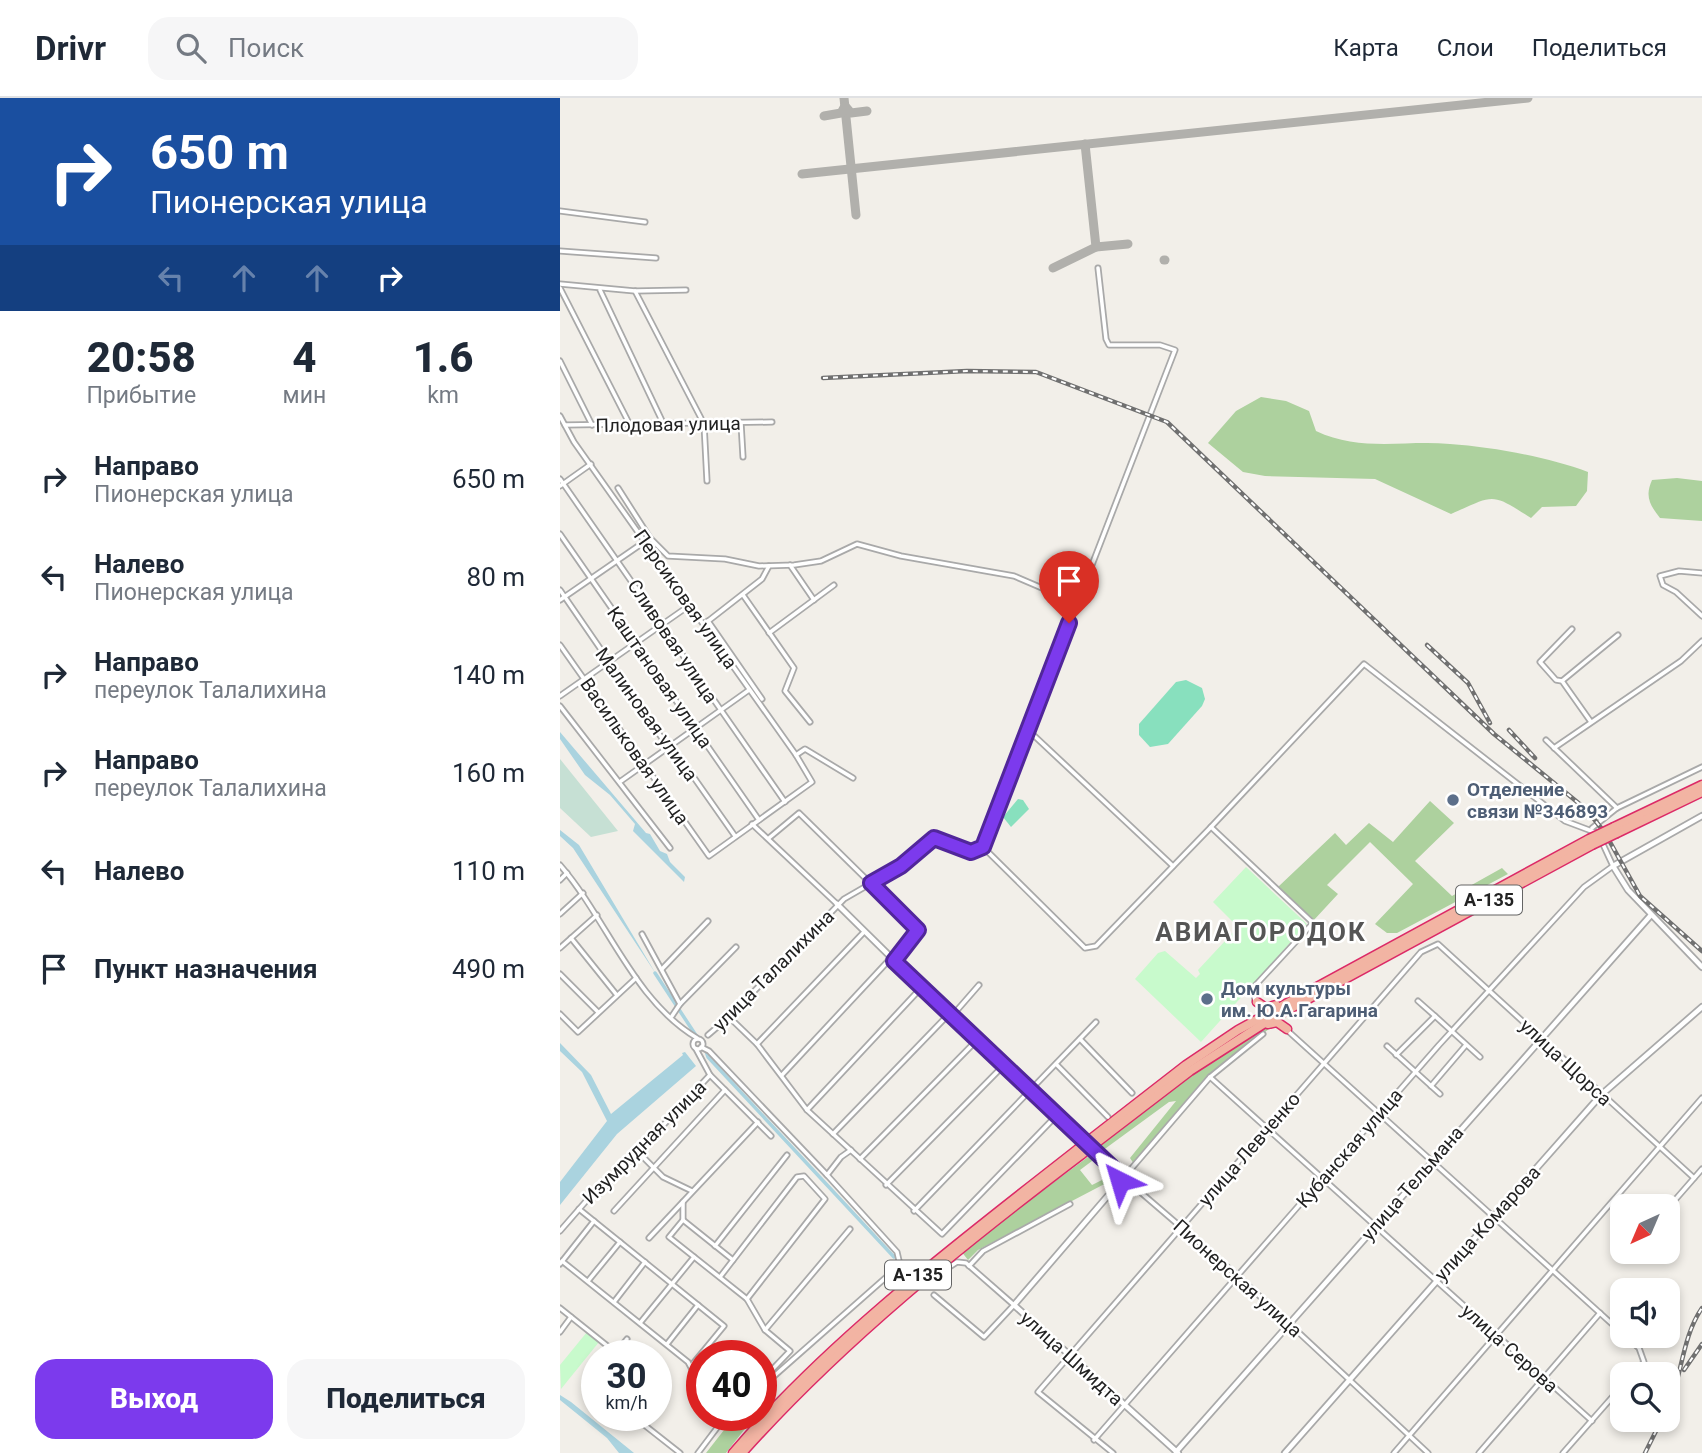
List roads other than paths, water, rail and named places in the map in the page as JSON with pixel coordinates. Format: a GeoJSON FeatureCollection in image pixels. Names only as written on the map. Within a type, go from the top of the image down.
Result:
{"type":"FeatureCollection","features":[{"type":"Feature","properties":{"kind":"highway","name":"А-135"},"geometry":{"type":"LineString","coordinates":[[735,1452],[813,1369],[879,1308],[1238,1030],[1702,785]]}},
{"type":"Feature","properties":{"kind":"highway","name":"А-135"},"geometry":{"type":"LineString","coordinates":[[1615,830],[1702,792]]}},
{"type":"Feature","properties":{"kind":"highway","name":"А-135"},"geometry":{"type":"LineString","coordinates":[[1188,1068],[1299,1000]]}},
{"type":"Feature","properties":{"kind":"highway"},"geometry":{"type":"LineString","coordinates":[[1256,1002],[1269,1008],[1299,1000]]}},
{"type":"Feature","properties":{"kind":"highway"},"geometry":{"type":"LineString","coordinates":[[1287,1029],[1285,1017],[1299,1000]]}},
{"type":"Feature","properties":{"kind":"highway"},"geometry":{"type":"LineString","coordinates":[[1238,1030],[1260,1014],[1256,1002]]}},
{"type":"Feature","properties":{"kind":"highway"},"geometry":{"type":"LineString","coordinates":[[1249,1033],[1272,1022],[1287,1029]]}},
{"type":"Feature","properties":{"kind":"street"},"geometry":{"type":"LineString","coordinates":[[560,211],[645,222]]}},
{"type":"Feature","properties":{"kind":"street"},"geometry":{"type":"LineString","coordinates":[[560,251],[656,258]]}},
{"type":"Feature","properties":{"kind":"street"},"geometry":{"type":"LineString","coordinates":[[1098,268],[1106,339],[1109,345],[1160,345],[1175,350],[1026,728],[983,847],[1085,948],[1096,946],[1364,664],[1565,821],[1591,829],[1622,883],[1702,967]]}},
{"type":"Feature","properties":{"kind":"street"},"geometry":{"type":"LineString","coordinates":[[560,286],[635,291],[686,289]]}},
{"type":"Feature","properties":{"kind":"street"},"geometry":{"type":"LineString","coordinates":[[560,286],[629,425]]}},
{"type":"Feature","properties":{"kind":"street"},"geometry":{"type":"LineString","coordinates":[[600,290],[664,425]]}},
{"type":"Feature","properties":{"kind":"street"},"geometry":{"type":"LineString","coordinates":[[635,291],[704,424],[707,481]]}},
{"type":"Feature","properties":{"kind":"street"},"geometry":{"type":"LineString","coordinates":[[560,361],[592,425]]}},
{"type":"Feature","properties":{"kind":"street","name":"Персиковая улица"},"geometry":{"type":"LineString","coordinates":[[560,416],[591,464],[648,539],[703,625],[796,755],[812,782],[785,802]]}},
{"type":"Feature","properties":{"kind":"street","name":"Плодовая улица"},"geometry":{"type":"LineString","coordinates":[[565,425],[772,422]]}},
{"type":"Feature","properties":{"kind":"street"},"geometry":{"type":"LineString","coordinates":[[741,423],[743,457]]}},
{"type":"Feature","properties":{"kind":"street"},"geometry":{"type":"LineString","coordinates":[[561,483],[591,464]]}},
{"type":"Feature","properties":{"kind":"street","name":"Сливовая улица"},"geometry":{"type":"LineString","coordinates":[[561,483],[785,802]]}},
{"type":"Feature","properties":{"kind":"street"},"geometry":{"type":"LineString","coordinates":[[618,488],[648,539],[668,556],[724,559],[769,566],[790,565],[821,561],[857,544],[901,556],[1014,576],[1077,604]]}},
{"type":"Feature","properties":{"kind":"street","name":"Каштановая улица"},"geometry":{"type":"LineString","coordinates":[[560,534],[759,820]]}},
{"type":"Feature","properties":{"kind":"street"},"geometry":{"type":"LineString","coordinates":[[560,600],[648,539]]}},
{"type":"Feature","properties":{"kind":"street"},"geometry":{"type":"LineString","coordinates":[[790,565],[814,600]]}},
{"type":"Feature","properties":{"kind":"street"},"geometry":{"type":"LineString","coordinates":[[703,625],[762,579],[769,566]]}},
{"type":"Feature","properties":{"kind":"street"},"geometry":{"type":"LineString","coordinates":[[1702,573],[1679,571],[1660,576],[1663,585],[1676,592],[1702,616]]}},
{"type":"Feature","properties":{"kind":"street"},"geometry":{"type":"LineString","coordinates":[[769,633],[834,585]]}},
{"type":"Feature","properties":{"kind":"street","name":"Малиновая улица"},"geometry":{"type":"LineString","coordinates":[[560,590],[667,747],[682,762],[735,836]]}},
{"type":"Feature","properties":{"kind":"street"},"geometry":{"type":"LineString","coordinates":[[743,595],[794,668],[785,691],[810,722]]}},
{"type":"Feature","properties":{"kind":"street"},"geometry":{"type":"LineString","coordinates":[[560,696],[690,605]]}},
{"type":"Feature","properties":{"kind":"street"},"geometry":{"type":"LineString","coordinates":[[708,621],[762,699]]}},
{"type":"Feature","properties":{"kind":"street"},"geometry":{"type":"LineString","coordinates":[[1572,629],[1540,662],[1556,680],[1562,681],[1591,722]]}},
{"type":"Feature","properties":{"kind":"street"},"geometry":{"type":"LineString","coordinates":[[1562,681],[1618,635]]}},
{"type":"Feature","properties":{"kind":"street"},"geometry":{"type":"LineString","coordinates":[[1554,748],[1681,660],[1701,643]]}},
{"type":"Feature","properties":{"kind":"street","name":"Васильковая улица"},"geometry":{"type":"LineString","coordinates":[[560,645],[709,856],[735,836]]}},
{"type":"Feature","properties":{"kind":"street"},"geometry":{"type":"LineString","coordinates":[[560,706],[615,781],[621,781],[749,690]]}},
{"type":"Feature","properties":{"kind":"street"},"geometry":{"type":"LineString","coordinates":[[1026,728],[1173,866]]}},
{"type":"Feature","properties":{"kind":"street"},"geometry":{"type":"LineString","coordinates":[[1546,740],[1617,808]]}},
{"type":"Feature","properties":{"kind":"street"},"geometry":{"type":"LineString","coordinates":[[796,755],[805,750],[853,778]]}},
{"type":"Feature","properties":{"kind":"street"},"geometry":{"type":"LineString","coordinates":[[1591,829],[1617,808],[1702,767]]}},
{"type":"Feature","properties":{"kind":"street"},"geometry":{"type":"LineString","coordinates":[[621,781],[670,848]]}},
{"type":"Feature","properties":{"kind":"street"},"geometry":{"type":"LineString","coordinates":[[735,836],[785,802]]}},
{"type":"Feature","properties":{"kind":"street"},"geometry":{"type":"LineString","coordinates":[[769,838],[799,813],[918,930],[782,1076]]}},
{"type":"Feature","properties":{"kind":"street"},"geometry":{"type":"LineString","coordinates":[[1612,866],[1702,816]]}},
{"type":"Feature","properties":{"kind":"street","name":"Пионерская улица"},"geometry":{"type":"LineString","coordinates":[[752,824],[1055,1116],[1238,1276],[1428,1453]]}},
{"type":"Feature","properties":{"kind":"street"},"geometry":{"type":"LineString","coordinates":[[1211,827],[1313,923],[1253,988],[1252,995],[1256,1002]]}},
{"type":"Feature","properties":{"kind":"street","name":"улица Талалихина"},"geometry":{"type":"LineString","coordinates":[[698,1043],[729,1017],[838,904],[901,866],[934,838],[971,852],[983,847]]}},
{"type":"Feature","properties":{"kind":"street"},"geometry":{"type":"LineString","coordinates":[[560,865],[583,893],[636,978],[827,1175],[897,1252],[901,1261],[897,1268],[777,1373]]}},
{"type":"Feature","properties":{"kind":"street","name":"Кубанская улица"},"geometry":{"type":"LineString","coordinates":[[1094,1440],[1452,1031],[1584,887],[1612,866]]}},
{"type":"Feature","properties":{"kind":"street"},"geometry":{"type":"LineString","coordinates":[[560,880],[567,873]]}},
{"type":"Feature","properties":{"kind":"street"},"geometry":{"type":"LineString","coordinates":[[560,914],[583,893]]}},
{"type":"Feature","properties":{"kind":"street"},"geometry":{"type":"LineString","coordinates":[[560,948],[597,915]]}},
{"type":"Feature","properties":{"kind":"street","name":"улица Тельмана"},"geometry":{"type":"LineString","coordinates":[[1177,1453],[1432,1160],[1651,915]]}},
{"type":"Feature","properties":{"kind":"street"},"geometry":{"type":"LineString","coordinates":[[662,969],[708,921]]}},
{"type":"Feature","properties":{"kind":"street"},"geometry":{"type":"LineString","coordinates":[[757,1044],[864,932]]}},
{"type":"Feature","properties":{"kind":"street"},"geometry":{"type":"LineString","coordinates":[[642,934],[680,1004]]}},
{"type":"Feature","properties":{"kind":"street"},"geometry":{"type":"LineString","coordinates":[[571,938],[616,994]]}},
{"type":"Feature","properties":{"kind":"street","name":"улица Щорса"},"geometry":{"type":"LineString","coordinates":[[1438,944],[1694,1178]]}},
{"type":"Feature","properties":{"kind":"street","name":"улица Левченко"},"geometry":{"type":"LineString","coordinates":[[1094,1440],[1038,1392],[1421,952],[1438,944]]}},
{"type":"Feature","properties":{"kind":"street"},"geometry":{"type":"LineString","coordinates":[[671,1016],[736,947]]}},
{"type":"Feature","properties":{"kind":"street"},"geometry":{"type":"LineString","coordinates":[[560,974],[598,1012]]}},
{"type":"Feature","properties":{"kind":"street"},"geometry":{"type":"LineString","coordinates":[[560,1014],[578,1032],[636,978]]}},
{"type":"Feature","properties":{"kind":"street"},"geometry":{"type":"LineString","coordinates":[[833,1134],[979,985]]}},
{"type":"Feature","properties":{"kind":"street"},"geometry":{"type":"LineString","coordinates":[[807,1110],[921,988]]}},
{"type":"Feature","properties":{"kind":"street"},"geometry":{"type":"LineString","coordinates":[[1418,1002],[1480,1057]]}},
{"type":"Feature","properties":{"kind":"street","name":"улица Комарова"},"geometry":{"type":"LineString","coordinates":[[1285,1453],[1601,1095],[1702,1007]]}},
{"type":"Feature","properties":{"kind":"street"},"geometry":{"type":"LineString","coordinates":[[1396,1055],[1435,1016]]}},
{"type":"Feature","properties":{"kind":"street"},"geometry":{"type":"LineString","coordinates":[[729,1017],[757,1044],[807,1110],[914,1211],[943,1234],[1055,1116]]}},
{"type":"Feature","properties":{"kind":"street"},"geometry":{"type":"LineString","coordinates":[[914,1211],[1096,1022]]}},
{"type":"Feature","properties":{"kind":"street"},"geometry":{"type":"LineString","coordinates":[[1287,1029],[1610,1322]]}},
{"type":"Feature","properties":{"kind":"street"},"geometry":{"type":"LineString","coordinates":[[934,1296],[984,1336],[1210,1077],[1263,1034]]}},
{"type":"Feature","properties":{"kind":"street"},"geometry":{"type":"LineString","coordinates":[[1080,1039],[1132,1093]]}},
{"type":"Feature","properties":{"kind":"street"},"geometry":{"type":"LineString","coordinates":[[860,1159],[976,1041]]}},
{"type":"Feature","properties":{"kind":"street"},"geometry":{"type":"LineString","coordinates":[[698,1043],[710,1075],[771,1136]]}},
{"type":"Feature","properties":{"kind":"street"},"geometry":{"type":"LineString","coordinates":[[1431,1086],[1466,1045]]}},
{"type":"Feature","properties":{"kind":"street"},"geometry":{"type":"LineString","coordinates":[[1387,1046],[1440,1094]]}},
{"type":"Feature","properties":{"kind":"street"},"geometry":{"type":"LineString","coordinates":[[1056,1064],[1108,1117]]}},
{"type":"Feature","properties":{"kind":"street"},"geometry":{"type":"LineString","coordinates":[[886,1185],[1003,1066]]}},
{"type":"Feature","properties":{"kind":"street","name":"Изумрудная улица"},"geometry":{"type":"LineString","coordinates":[[560,1231],[594,1192],[598,1195],[710,1075]]}},
{"type":"Feature","properties":{"kind":"street","name":"улица Серова"},"geometry":{"type":"LineString","coordinates":[[1210,1077],[1269,1127],[1323,1179],[1592,1421]]}},
{"type":"Feature","properties":{"kind":"street"},"geometry":{"type":"LineString","coordinates":[[614,1211],[724,1090]]}},
{"type":"Feature","properties":{"kind":"street"},"geometry":{"type":"LineString","coordinates":[[1394,1453],[1702,1098]]}},
{"type":"Feature","properties":{"kind":"street"},"geometry":{"type":"LineString","coordinates":[[649,1238],[758,1122]]}},
{"type":"Feature","properties":{"kind":"street"},"geometry":{"type":"LineString","coordinates":[[827,1175],[841,1157],[851,1150]]}},
{"type":"Feature","properties":{"kind":"street"},"geometry":{"type":"LineString","coordinates":[[637,1152],[671,1182],[692,1191]]}},
{"type":"Feature","properties":{"kind":"street"},"geometry":{"type":"LineString","coordinates":[[715,1246],[787,1155]]}},
{"type":"Feature","properties":{"kind":"street"},"geometry":{"type":"LineString","coordinates":[[1680,1194],[1702,1169]]}},
{"type":"Feature","properties":{"kind":"street"},"geometry":{"type":"LineString","coordinates":[[1117,1172],[1119,1182]]}},
{"type":"Feature","properties":{"kind":"street"},"geometry":{"type":"LineString","coordinates":[[720,1277],[801,1175],[825,1199],[747,1299]]}},
{"type":"Feature","properties":{"kind":"street"},"geometry":{"type":"LineString","coordinates":[[683,1202],[683,1220],[669,1237],[747,1299],[765,1330],[777,1340]]}},
{"type":"Feature","properties":{"kind":"street"},"geometry":{"type":"LineString","coordinates":[[937,1275],[957,1262],[967,1265],[983,1251],[1070,1204]]}},
{"type":"Feature","properties":{"kind":"street"},"geometry":{"type":"LineString","coordinates":[[579,1209],[724,1326],[712,1340]]}},
{"type":"Feature","properties":{"kind":"street"},"geometry":{"type":"LineString","coordinates":[[683,1220],[733,1260]]}},
{"type":"Feature","properties":{"kind":"street"},"geometry":{"type":"LineString","coordinates":[[594,1221],[561,1262],[661,1340]]}},
{"type":"Feature","properties":{"kind":"street"},"geometry":{"type":"LineString","coordinates":[[765,1330],[849,1229]]}},
{"type":"Feature","properties":{"kind":"street"},"geometry":{"type":"LineString","coordinates":[[588,1282],[620,1242]]}},
{"type":"Feature","properties":{"kind":"street"},"geometry":{"type":"LineString","coordinates":[[640,1323],[694,1256]]}},
{"type":"Feature","properties":{"kind":"street"},"geometry":{"type":"LineString","coordinates":[[614,1302],[645,1262]]}},
{"type":"Feature","properties":{"kind":"street","name":"улица Шмидта"},"geometry":{"type":"LineString","coordinates":[[967,1265],[1177,1453]]}},
{"type":"Feature","properties":{"kind":"street"},"geometry":{"type":"LineString","coordinates":[[669,1340],[698,1305]]}},
{"type":"Feature","properties":{"kind":"street"},"geometry":{"type":"LineString","coordinates":[[560,1308],[599,1340]]}},
{"type":"Feature","properties":{"kind":"street"},"geometry":{"type":"LineString","coordinates":[[1479,1453],[1600,1313]]}},
{"type":"Feature","properties":{"kind":"street"},"geometry":{"type":"LineString","coordinates":[[560,1332],[571,1317]]}},
{"type":"Feature","properties":{"kind":"street"},"geometry":{"type":"LineString","coordinates":[[777,1340],[790,1351],[777,1364]]}},
{"type":"Feature","properties":{"kind":"street"},"geometry":{"type":"LineString","coordinates":[[672,1349],[686,1362]]}},
{"type":"Feature","properties":{"kind":"street"},"geometry":{"type":"LineString","coordinates":[[1563,1453],[1610,1400]]}},
{"type":"Feature","properties":{"kind":"street"},"geometry":{"type":"LineString","coordinates":[[652,1431],[680,1453]]}},
{"type":"Feature","properties":{"kind":"street"},"geometry":{"type":"LineString","coordinates":[[698,1453],[715,1431]]}},
{"type":"Feature","properties":{"kind":"street"},"geometry":{"type":"LineString","coordinates":[[1094,1440],[1113,1453]]}},
{"type":"Feature","properties":{"kind":"water"},"geometry":{"type":"Polygon","coordinates":[[[560,732],[646,833],[650,834],[660,851],[667,854],[670,862],[685,877],[684,882],[633,831],[635,824],[610,795],[585,775],[560,739],[560,732]]]}},
{"type":"Feature","properties":{"kind":"water"},"geometry":{"type":"Polygon","coordinates":[[[560,830],[579,845],[656,974],[573,848],[560,836],[560,830]]]}},
{"type":"Feature","properties":{"kind":"water"},"geometry":{"type":"Polygon","coordinates":[[[560,1043],[591,1075],[611,1114],[683,1055],[682,1053],[685,1052],[696,1066],[617,1134],[560,1205],[560,1182],[607,1121],[582,1072],[560,1051],[560,1043]]]}},
{"type":"Feature","properties":{"kind":"water"},"geometry":{"type":"Polygon","coordinates":[[[560,1395],[571,1402],[581,1410],[581,1417],[560,1400],[560,1395]]]}},
{"type":"Feature","properties":{"kind":"water"},"geometry":{"type":"Polygon","coordinates":[[[598,1431],[607,1431],[634,1453],[619,1453],[598,1431]]]}},
{"type":"Feature","properties":{"kind":"waterway"},"geometry":{"type":"LineString","coordinates":[[655,973],[697,1037]]}},
{"type":"Feature","properties":{"kind":"waterway"},"geometry":{"type":"LineString","coordinates":[[705,1048],[708,1057],[894,1257]]}},
{"type":"Feature","properties":{"kind":"railway"},"geometry":{"type":"LineString","coordinates":[[823,378],[967,371],[1036,372],[1167,422],[1494,734],[1587,810],[1605,833],[1640,896],[1702,951]]}},
{"type":"Feature","properties":{"kind":"railway"},"geometry":{"type":"LineString","coordinates":[[1427,645],[1468,683],[1490,723]]}},
{"type":"Feature","properties":{"kind":"railway"},"geometry":{"type":"LineString","coordinates":[[1509,730],[1535,758]]}},
{"type":"Feature","properties":{"kind":"railway"},"geometry":{"type":"LineString","coordinates":[[1680,1367],[1690,1331],[1702,1308]]}},
{"type":"Feature","properties":{"kind":"railway"},"geometry":{"type":"LineString","coordinates":[[1684,1370],[1702,1344]]}},
{"type":"Feature","properties":{"kind":"railway"},"geometry":{"type":"LineString","coordinates":[[1645,1453],[1656,1432]]}},
{"type":"Feature","properties":{"kind":"place","name":"Отделение связи №346893"},"geometry":{"type":"Point","coordinates":[1453,800]}},
{"type":"Feature","properties":{"kind":"place","name":"Дом культуры им. Ю.А.Гагарина"},"geometry":{"type":"Point","coordinates":[1207,999]}},
{"type":"Feature","properties":{"kind":"district","name":"АВИАГОРОДОК"},"geometry":{"type":"Point","coordinates":[1261,932]}}]}
